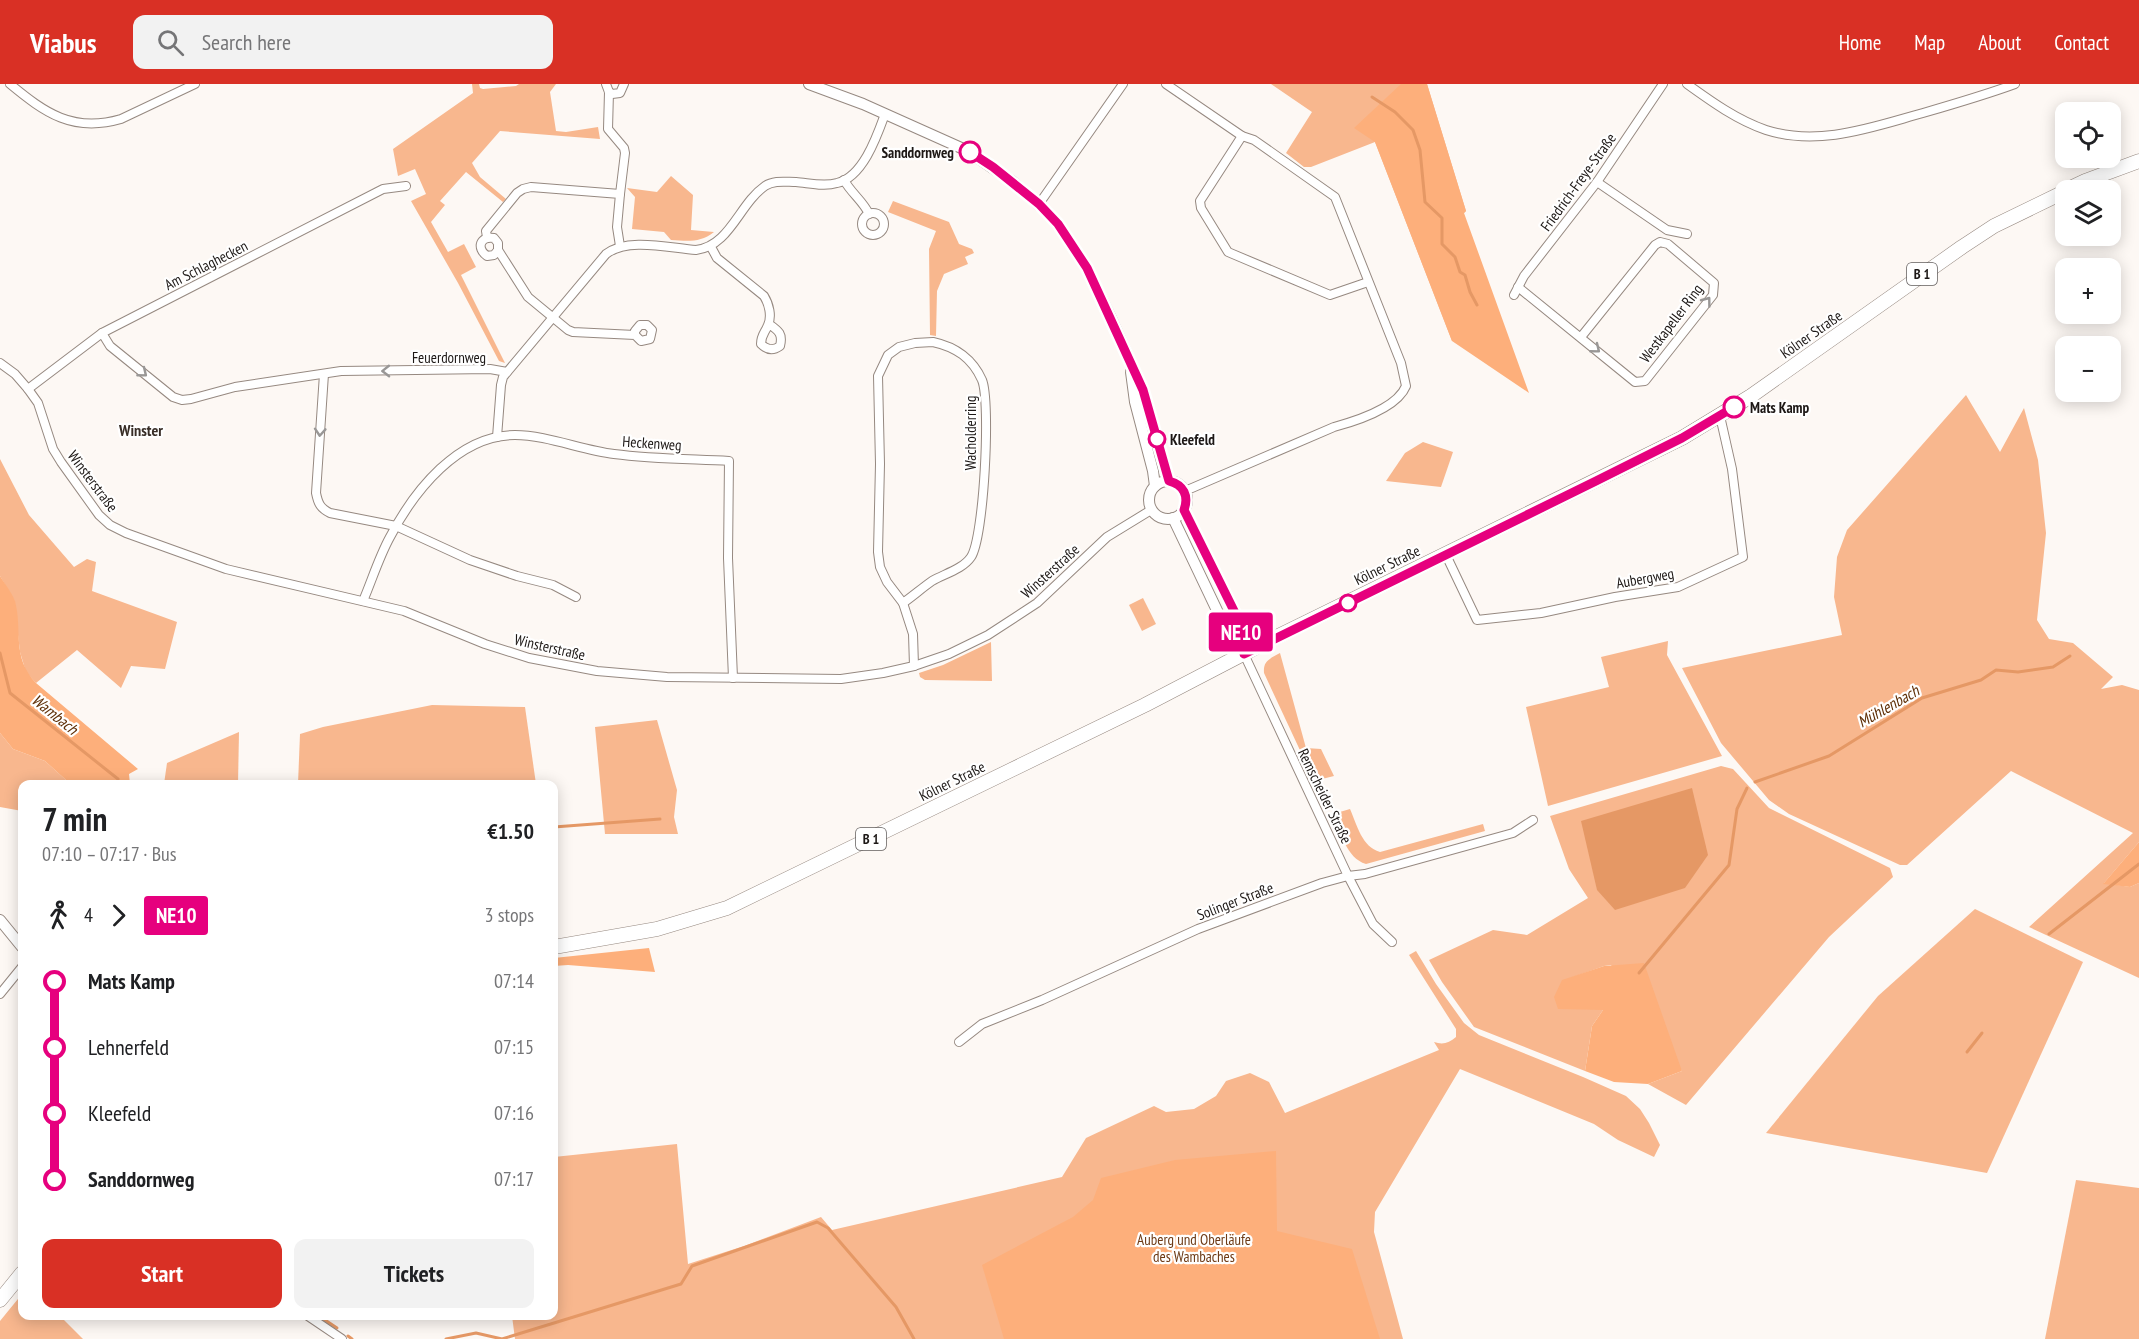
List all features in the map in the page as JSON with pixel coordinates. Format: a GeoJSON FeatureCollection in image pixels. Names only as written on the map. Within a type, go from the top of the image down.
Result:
{"type":"FeatureCollection","features":[{"type":"Feature","properties":{"kind":"main road","name":"Kölner Straße"},"geometry":{"type":"LineString","coordinates":[[2088,180],[2139,161]]}},
{"type":"Feature","properties":{"kind":"main road","name":"Kölner Straße"},"geometry":{"type":"LineString","coordinates":[[558,945],[657,929],[727,908],[1124,715],[1682,438],[1764,388],[1994,226],[2055,196]]}},
{"type":"Feature","properties":{"kind":"main road"},"geometry":{"type":"LineString","coordinates":[[0,1300],[18,1277]]}},
{"type":"Feature","properties":{"kind":"street"},"geometry":{"type":"LineString","coordinates":[[10,84],[49,114],[65,121],[88,124],[108,123],[121,119],[195,84]]}},
{"type":"Feature","properties":{"kind":"street"},"geometry":{"type":"LineString","coordinates":[[607,88],[612,94],[620,93],[624,84]]}},
{"type":"Feature","properties":{"kind":"street"},"geometry":{"type":"LineString","coordinates":[[809,84],[885,114],[968,151],[1000,172],[1039,204],[1058,224],[1087,268],[1143,390],[1169,481]]}},
{"type":"Feature","properties":{"kind":"street"},"geometry":{"type":"LineString","coordinates":[[1039,204],[1123,84]]}},
{"type":"Feature","properties":{"kind":"street"},"geometry":{"type":"LineString","coordinates":[[1166,84],[1335,197],[1368,282],[1377,299],[1401,363],[1406,386],[1398,398],[1356,421],[1334,427],[1185,491]]}},
{"type":"Feature","properties":{"kind":"street","name":"Friedrich-Freye-Straße"},"geometry":{"type":"LineString","coordinates":[[1516,291],[1524,276],[1597,182],[1663,84]]}},
{"type":"Feature","properties":{"kind":"street"},"geometry":{"type":"LineString","coordinates":[[1687,84],[1744,121],[1791,136],[1821,137],[1853,133],[2015,84]]}},
{"type":"Feature","properties":{"kind":"street"},"geometry":{"type":"LineString","coordinates":[[607,88],[608,129],[624,148],[625,153],[617,227],[620,246]]}},
{"type":"Feature","properties":{"kind":"street"},"geometry":{"type":"LineString","coordinates":[[507,372],[606,255],[620,246],[631,244],[696,250],[711,247],[765,186],[777,182],[828,184],[844,180],[853,173],[873,147],[885,114]]}},
{"type":"Feature","properties":{"kind":"street"},"geometry":{"type":"LineString","coordinates":[[1242,136],[1200,201],[1225,249],[1330,295],[1368,282]]}},
{"type":"Feature","properties":{"kind":"street"},"geometry":{"type":"LineString","coordinates":[[844,180],[848,188],[865,204],[869,214]]}},
{"type":"Feature","properties":{"kind":"street"},"geometry":{"type":"LineString","coordinates":[[1597,182],[1668,230],[1687,234]]}},
{"type":"Feature","properties":{"kind":"street","name":"Am Schlaghecken"},"geometry":{"type":"LineString","coordinates":[[28,389],[102,333],[383,189],[406,186]]}},
{"type":"Feature","properties":{"kind":"street"},"geometry":{"type":"LineString","coordinates":[[487,237],[486,231],[517,193],[523,189],[531,187],[620,194]]}},
{"type":"Feature","properties":{"kind":"street"},"geometry":{"type":"LineString","coordinates":[[498,250],[494,255],[487,256],[481,252],[482,240],[487,237],[494,238],[498,243],[498,250],[523,291],[553,318],[573,332],[635,335]]}},
{"type":"Feature","properties":{"kind":"street","name":"Westkapeller Ring"},"geometry":{"type":"LineString","coordinates":[[1516,291],[1581,337],[1635,382],[1645,381],[1713,294],[1714,283],[1668,244],[1660,242],[1655,245],[1581,337]]}},
{"type":"Feature","properties":{"kind":"street"},"geometry":{"type":"LineString","coordinates":[[711,247],[717,258],[764,296],[768,302],[769,324]]}},
{"type":"Feature","properties":{"kind":"street","name":"Feuerdornweg"},"geometry":{"type":"LineString","coordinates":[[102,333],[110,346],[173,397],[182,400],[235,387],[341,371],[490,369],[507,372],[501,385],[497,437]]}},
{"type":"Feature","properties":{"kind":"street","name":"Wacholderring"},"geometry":{"type":"LineString","coordinates":[[903,603],[971,557],[978,540],[984,476],[985,398],[982,382],[974,366],[963,354],[950,346],[933,342],[899,347],[888,355],[878,376],[880,464],[878,552],[880,567],[887,582],[903,603],[913,634],[914,666]]}},
{"type":"Feature","properties":{"kind":"street"},"geometry":{"type":"LineString","coordinates":[[1130,361],[1134,402],[1155,486],[1149,498],[1151,510],[1161,518],[1173,518],[1184,510],[1187,498],[1185,491],[1176,483],[1169,481],[1155,486]]}},
{"type":"Feature","properties":{"kind":"street","name":"Winsterstraße"},"geometry":{"type":"LineString","coordinates":[[0,363],[15,374],[38,403],[53,449],[99,514],[110,525],[126,533],[225,569],[404,611],[485,644],[529,658],[630,675],[841,679],[883,674],[914,666],[950,654],[988,635],[1037,603],[1107,537],[1151,510]]}},
{"type":"Feature","properties":{"kind":"street"},"geometry":{"type":"LineString","coordinates":[[324,374],[316,493],[318,503],[323,510],[396,526],[470,560],[553,585],[576,597]]}},
{"type":"Feature","properties":{"kind":"street","name":"Aubergweg"},"geometry":{"type":"LineString","coordinates":[[1446,555],[1477,620],[1541,613],[1615,597],[1678,587],[1743,557],[1732,469],[1720,416]]}},
{"type":"Feature","properties":{"kind":"street","name":"Heckenweg"},"geometry":{"type":"LineString","coordinates":[[363,601],[396,526],[420,490],[463,450],[497,437],[515,435],[616,454],[729,461],[728,558],[733,678]]}},
{"type":"Feature","properties":{"kind":"street"},"geometry":{"type":"LineString","coordinates":[[1184,510],[1239,621],[1244,654]]}},
{"type":"Feature","properties":{"kind":"street"},"geometry":{"type":"LineString","coordinates":[[1173,518],[1223,622],[1244,654]]}},
{"type":"Feature","properties":{"kind":"street","name":"Remscheider Straße"},"geometry":{"type":"LineString","coordinates":[[1244,654],[1348,876],[1373,924],[1392,942]]}},
{"type":"Feature","properties":{"kind":"street","name":"Solinger Straße"},"geometry":{"type":"LineString","coordinates":[[959,1042],[982,1024],[1042,1000],[1198,929],[1322,883],[1466,848],[1513,833],[1533,820]]}},
{"type":"Feature","properties":{"kind":"street"},"geometry":{"type":"LineString","coordinates":[[0,920],[18,942]]}},
{"type":"Feature","properties":{"kind":"street"},"geometry":{"type":"LineString","coordinates":[[0,994],[18,972]]}},
{"type":"Feature","properties":{"kind":"street"},"geometry":{"type":"LineString","coordinates":[[314,1320],[342,1339]]}},
{"type":"Feature","properties":{"kind":"green space"},"geometry":{"type":"Polygon","coordinates":[[[472,84],[479,84],[483,89],[519,84],[556,84],[550,92],[556,131],[566,132],[598,127],[600,139],[500,131],[472,163],[480,177],[506,199],[503,202],[466,172],[440,201],[445,205],[431,222],[448,252],[464,244],[476,267],[461,275],[505,363],[499,361],[411,201],[426,194],[415,169],[398,176],[393,149],[473,93],[472,84]]]}},
{"type":"Feature","properties":{"kind":"green space"},"geometry":{"type":"Polygon","coordinates":[[[1271,84],[1427,84],[1466,211],[1452,341],[1375,142],[1311,167],[1304,167],[1286,153],[1312,112],[1271,84]]]}},
{"type":"Feature","properties":{"kind":"green space"},"geometry":{"type":"Polygon","coordinates":[[[1401,84],[1427,84],[1466,211],[1464,213],[1529,393],[1452,341],[1375,142],[1354,128],[1401,84]]]}},
{"type":"Feature","properties":{"kind":"green space"},"geometry":{"type":"Polygon","coordinates":[[[671,176],[693,195],[691,230],[714,232],[709,236],[699,240],[671,240],[664,232],[632,229],[635,197],[627,188],[657,192],[671,176]]]}},
{"type":"Feature","properties":{"kind":"green space"},"geometry":{"type":"Polygon","coordinates":[[[893,201],[949,222],[959,244],[972,249],[974,253],[965,257],[968,264],[944,274],[937,291],[936,336],[930,335],[929,249],[936,231],[888,212],[893,201]]]}},
{"type":"Feature","properties":{"kind":"green space"},"geometry":{"type":"Polygon","coordinates":[[[1966,395],[2000,452],[2024,408],[2038,460],[2046,533],[2037,620],[2049,639],[2073,643],[2113,677],[2101,689],[2122,685],[2139,690],[2139,842],[2104,883],[2130,887],[2139,883],[2139,978],[2029,927],[2133,833],[2011,771],[1907,865],[1900,865],[1789,814],[1769,800],[1721,743],[1682,668],[1842,635],[1834,597],[1837,557],[1847,530],[1966,395]]]}},
{"type":"Feature","properties":{"kind":"green space"},"geometry":{"type":"Polygon","coordinates":[[[1423,442],[1453,452],[1441,487],[1386,481],[1405,453],[1423,442]]]}},
{"type":"Feature","properties":{"kind":"green space"},"geometry":{"type":"Polygon","coordinates":[[[0,459],[29,515],[74,567],[87,559],[96,562],[92,591],[177,622],[165,669],[131,666],[121,688],[77,650],[36,683],[26,672],[20,652],[14,600],[0,576],[0,459]]]}},
{"type":"Feature","properties":{"kind":"green space"},"geometry":{"type":"Polygon","coordinates":[[[0,576],[15,601],[20,653],[28,673],[36,683],[138,769],[129,774],[130,780],[66,780],[45,761],[13,749],[0,733],[0,576]]]}},
{"type":"Feature","properties":{"kind":"green space"},"geometry":{"type":"Polygon","coordinates":[[[1143,598],[1156,624],[1142,631],[1129,605],[1143,598]]]}},
{"type":"Feature","properties":{"kind":"green space"},"geometry":{"type":"Polygon","coordinates":[[[1668,641],[1667,655],[1722,756],[1548,806],[1526,707],[1609,687],[1601,657],[1668,641]]]}},
{"type":"Feature","properties":{"kind":"green space"},"geometry":{"type":"Polygon","coordinates":[[[991,642],[992,681],[925,680],[920,677],[919,673],[943,665],[991,642]]]}},
{"type":"Feature","properties":{"kind":"green space"},"geometry":{"type":"Polygon","coordinates":[[[1280,653],[1306,748],[1321,749],[1334,776],[1322,779],[1312,776],[1264,673],[1267,661],[1280,653]]]}},
{"type":"Feature","properties":{"kind":"green space"},"geometry":{"type":"Polygon","coordinates":[[[432,705],[525,707],[535,780],[298,780],[300,734],[323,727],[432,705]]]}},
{"type":"Feature","properties":{"kind":"green space"},"geometry":{"type":"Polygon","coordinates":[[[657,720],[677,790],[674,817],[678,834],[605,834],[595,727],[657,720]]]}},
{"type":"Feature","properties":{"kind":"green space"},"geometry":{"type":"Polygon","coordinates":[[[239,732],[238,780],[165,780],[167,763],[239,732]]]}},
{"type":"Feature","properties":{"kind":"green space"},"geometry":{"type":"Polygon","coordinates":[[[0,733],[13,749],[45,761],[66,780],[18,780],[18,810],[0,807],[0,733]]]}},
{"type":"Feature","properties":{"kind":"green space"},"geometry":{"type":"Polygon","coordinates":[[[1721,766],[1733,769],[1769,808],[1890,868],[1893,877],[1829,937],[1686,1105],[1648,1084],[1682,1071],[1611,965],[1562,981],[1603,1010],[1592,1026],[1585,1071],[1474,1027],[1429,960],[1493,930],[1527,935],[1588,898],[1569,869],[1550,816],[1721,766]]]}},
{"type":"Feature","properties":{"kind":"green space"},"geometry":{"type":"Polygon","coordinates":[[[1350,809],[1364,840],[1380,852],[1483,824],[1485,831],[1366,864],[1359,861],[1349,850],[1333,814],[1350,809]]]}},
{"type":"Feature","properties":{"kind":"green space"},"geometry":{"type":"Polygon","coordinates":[[[2139,842],[2139,883],[2130,887],[2103,884],[2139,842]]]}},
{"type":"Feature","properties":{"kind":"green space"},"geometry":{"type":"Polygon","coordinates":[[[1975,909],[2083,962],[1987,1173],[1766,1133],[1878,996],[1975,909]]]}},
{"type":"Feature","properties":{"kind":"green space"},"geometry":{"type":"Polygon","coordinates":[[[649,948],[655,972],[558,966],[558,958],[649,948]]]}},
{"type":"Feature","properties":{"kind":"green space","name":"Auberg und Oberläufe des Wambaches"},"geometry":{"type":"Polygon","coordinates":[[[1416,951],[1464,1023],[1479,1035],[1626,1096],[1640,1109],[1660,1145],[1654,1157],[1618,1140],[1594,1124],[1460,1069],[1375,1212],[1374,1232],[1403,1339],[515,1339],[513,1320],[558,1320],[558,1157],[677,1144],[688,1264],[821,1217],[832,1230],[1062,1177],[1086,1138],[1154,1106],[1166,1112],[1194,1109],[1216,1096],[1226,1081],[1250,1073],[1269,1082],[1285,1113],[1439,1050],[1434,1042],[1451,1041],[1456,1037],[1456,1029],[1409,955],[1416,951]]]}},
{"type":"Feature","properties":{"kind":"green space"},"geometry":{"type":"Polygon","coordinates":[[[1644,963],[1682,1071],[1648,1084],[1614,1082],[1585,1071],[1592,1026],[1603,1010],[1558,1009],[1554,997],[1562,980],[1604,966],[1644,963]]]}},
{"type":"Feature","properties":{"kind":"green space"},"geometry":{"type":"Polygon","coordinates":[[[1276,1151],[1277,1231],[1352,1249],[1380,1339],[1004,1339],[982,1265],[1073,1217],[1093,1200],[1101,1178],[1175,1160],[1276,1151]]]}},
{"type":"Feature","properties":{"kind":"green space"},"geometry":{"type":"Polygon","coordinates":[[[2076,1180],[2139,1188],[2139,1339],[2045,1339],[2076,1180]]]}},
{"type":"Feature","properties":{"kind":"green space"},"geometry":{"type":"Polygon","coordinates":[[[18,1299],[18,1320],[64,1320],[83,1339],[0,1339],[0,1321],[18,1299]]]}},
{"type":"Feature","properties":{"kind":"shaded area"},"geometry":{"type":"Polygon","coordinates":[[[1692,788],[1708,855],[1685,888],[1615,910],[1597,890],[1581,821],[1692,788]]]}},
{"type":"Feature","properties":{"kind":"waterway"},"geometry":{"type":"LineString","coordinates":[[1372,97],[1395,112],[1413,130],[1420,150],[1425,202],[1442,218],[1442,244],[1455,257],[1477,305]]}},
{"type":"Feature","properties":{"kind":"waterway","name":"Wambach"},"geometry":{"type":"LineString","coordinates":[[0,653],[10,693],[118,779]]}},
{"type":"Feature","properties":{"kind":"waterway","name":"Mühlenbach"},"geometry":{"type":"LineString","coordinates":[[1755,782],[1829,756],[1922,698],[1981,680],[1996,670],[2018,672],[2053,667],[2070,656]]}},
{"type":"Feature","properties":{"kind":"waterway","name":"Mühlenbach"},"geometry":{"type":"LineString","coordinates":[[1639,973],[1729,865],[1737,809],[1747,788]]}},
{"type":"Feature","properties":{"kind":"waterway"},"geometry":{"type":"LineString","coordinates":[[558,827],[660,819]]}},
{"type":"Feature","properties":{"kind":"waterway"},"geometry":{"type":"LineString","coordinates":[[2049,934],[2139,864]]}},
{"type":"Feature","properties":{"kind":"waterway"},"geometry":{"type":"LineString","coordinates":[[1967,1052],[1982,1033]]}},
{"type":"Feature","properties":{"kind":"waterway"},"geometry":{"type":"LineString","coordinates":[[446,1339],[476,1333],[502,1339],[681,1284],[692,1266],[817,1222],[828,1228],[896,1307],[914,1339]]}},
{"type":"Feature","properties":{"kind":"waterway","name":"Wambach"},"geometry":{"type":"LineString","coordinates":[[325,1320],[337,1328]]}},
{"type":"Feature","properties":{"kind":"waterway","name":"Wambach"},"geometry":{"type":"LineString","coordinates":[[348,1336],[352,1339]]}},
{"type":"Feature","properties":{"kind":"bus line","name":"NE10"},"geometry":{"type":"LineString","coordinates":[[970,152],[993,167],[1039,204],[1058,224],[1087,268],[1143,390],[1169,481],[1181,486],[1185,491],[1187,498],[1184,510],[1239,621],[1244,654],[1682,438],[1734,407]]}},
{"type":"Feature","properties":{"kind":"place","name":"Sanddornweg"},"geometry":{"type":"Point","coordinates":[970,152]}},
{"type":"Feature","properties":{"kind":"place","name":"Mats Kamp"},"geometry":{"type":"Point","coordinates":[1734,407]}},
{"type":"Feature","properties":{"kind":"place","name":"Kleefeld"},"geometry":{"type":"Point","coordinates":[1157,439]}},
{"type":"Feature","properties":{"kind":"district","name":"Winster"},"geometry":{"type":"Point","coordinates":[141,430]}}]}
